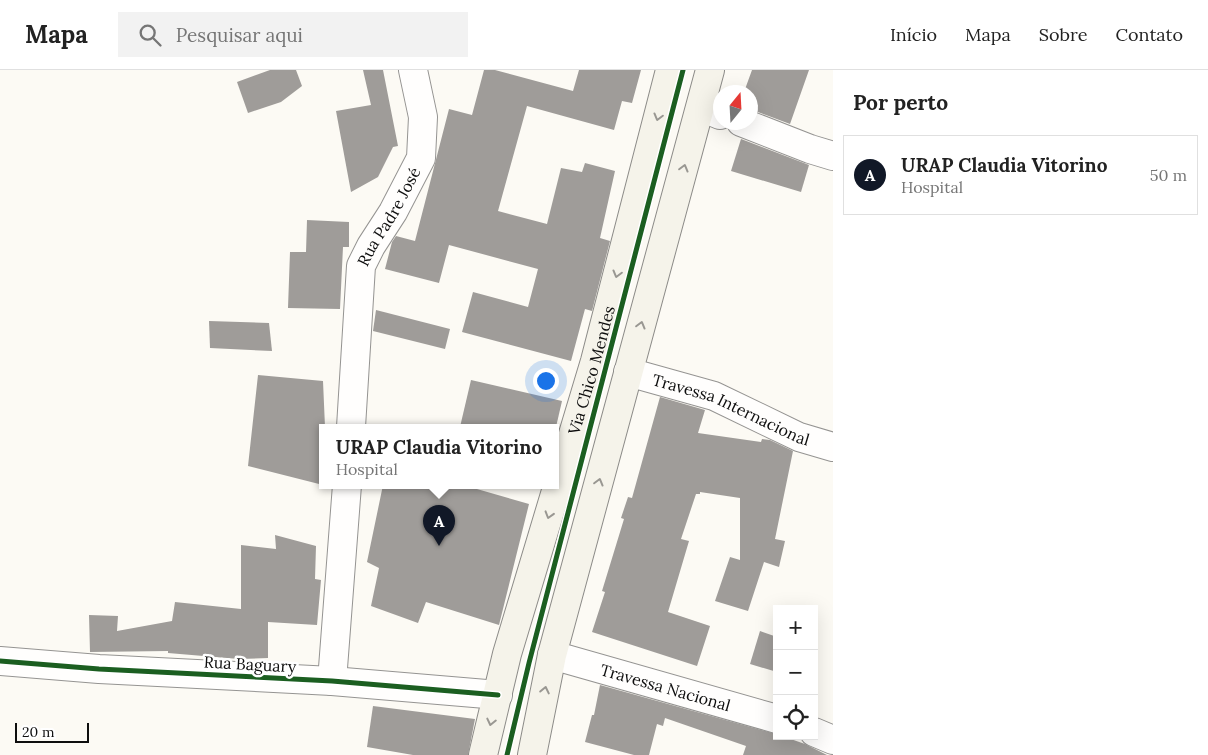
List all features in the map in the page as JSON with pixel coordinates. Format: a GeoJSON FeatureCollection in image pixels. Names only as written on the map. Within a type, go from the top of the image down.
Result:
{"type":"FeatureCollection","features":[{"type":"Feature","properties":{"kind":"main road","name":"Via Chico Mendes"},"geometry":{"type":"LineString","coordinates":[[559,479],[594,361],[670,70]]}},
{"type":"Feature","properties":{"kind":"main road"},"geometry":{"type":"LineString","coordinates":[[532,755],[552,655],[628,372],[711,111],[710,70]]}},
{"type":"Feature","properties":{"kind":"main road","name":"Via Chico Mendes"},"geometry":{"type":"LineString","coordinates":[[483,755],[507,654],[556,489]]}},
{"type":"Feature","properties":{"kind":"street","name":"Rua Padre José"},"geometry":{"type":"LineString","coordinates":[[351,424],[361,266],[371,246],[393,212],[421,158],[423,117],[413,70]]}},
{"type":"Feature","properties":{"kind":"street"},"geometry":{"type":"LineString","coordinates":[[758,129],[833,156]]}},
{"type":"Feature","properties":{"kind":"street","name":"Travessa Internacional"},"geometry":{"type":"LineString","coordinates":[[628,372],[714,396],[800,437],[833,447]]}},
{"type":"Feature","properties":{"kind":"street"},"geometry":{"type":"LineString","coordinates":[[332,681],[346,489]]}},
{"type":"Feature","properties":{"kind":"street","name":"Travessa Nacional"},"geometry":{"type":"LineString","coordinates":[[552,655],[773,718]]}},
{"type":"Feature","properties":{"kind":"street","name":"Rua Baguary"},"geometry":{"type":"LineString","coordinates":[[0,661],[99,669],[332,681],[498,695]]}},
{"type":"Feature","properties":{"kind":"street"},"geometry":{"type":"LineString","coordinates":[[818,734],[833,740]]}},
{"type":"Feature","properties":{"kind":"building"},"geometry":{"type":"Polygon","coordinates":[[[270,70],[296,70],[302,86],[281,102],[248,113],[237,82],[270,70]]]}},
{"type":"Feature","properties":{"kind":"building"},"geometry":{"type":"Polygon","coordinates":[[[363,70],[383,70],[398,146],[393,147],[378,177],[351,192],[336,111],[371,105],[363,70]]]}},
{"type":"Feature","properties":{"kind":"building"},"geometry":{"type":"Polygon","coordinates":[[[484,70],[495,70],[573,91],[579,70],[641,70],[632,103],[622,101],[614,130],[527,106],[498,211],[547,224],[561,168],[582,172],[585,163],[615,171],[600,238],[610,241],[592,311],[585,309],[571,361],[462,332],[473,292],[528,307],[538,269],[449,245],[439,283],[385,269],[392,242],[396,236],[415,241],[449,109],[472,115],[484,70]]]}},
{"type":"Feature","properties":{"kind":"building"},"geometry":{"type":"Polygon","coordinates":[[[752,70],[809,70],[790,124],[758,112],[758,85],[747,85],[752,70]]]}},
{"type":"Feature","properties":{"kind":"building"},"geometry":{"type":"Polygon","coordinates":[[[741,139],[809,165],[801,192],[731,171],[741,139]]]}},
{"type":"Feature","properties":{"kind":"building"},"geometry":{"type":"Polygon","coordinates":[[[307,220],[349,222],[349,247],[343,247],[340,309],[288,308],[290,252],[306,252],[307,220]]]}},
{"type":"Feature","properties":{"kind":"building"},"geometry":{"type":"Polygon","coordinates":[[[376,310],[450,329],[445,349],[373,331],[376,310]]]}},
{"type":"Feature","properties":{"kind":"building"},"geometry":{"type":"Polygon","coordinates":[[[209,321],[269,323],[272,351],[210,348],[209,321]]]}},
{"type":"Feature","properties":{"kind":"building"},"geometry":{"type":"Polygon","coordinates":[[[258,375],[323,381],[325,424],[319,424],[319,484],[248,466],[258,375]]]}},
{"type":"Feature","properties":{"kind":"building"},"geometry":{"type":"Polygon","coordinates":[[[471,380],[562,401],[557,424],[461,424],[471,380]]]}},
{"type":"Feature","properties":{"kind":"building"},"geometry":{"type":"Polygon","coordinates":[[[660,397],[705,410],[698,433],[761,442],[762,439],[770,440],[793,451],[775,539],[785,541],[779,567],[764,562],[748,611],[715,601],[730,557],[740,560],[740,498],[700,492],[700,494],[696,494],[681,539],[689,541],[668,612],[710,626],[697,666],[592,632],[605,592],[602,591],[624,519],[621,518],[628,497],[632,498],[660,397]]]}},
{"type":"Feature","properties":{"kind":"building"},"geometry":{"type":"Polygon","coordinates":[[[382,489],[477,489],[529,504],[499,625],[426,602],[418,623],[371,606],[379,568],[367,562],[382,489]]]}},
{"type":"Feature","properties":{"kind":"building"},"geometry":{"type":"Polygon","coordinates":[[[275,535],[316,546],[315,579],[321,580],[317,625],[268,622],[268,658],[239,659],[168,653],[168,651],[90,652],[89,615],[118,616],[117,631],[172,621],[175,602],[241,609],[241,545],[276,549],[275,535]]]}},
{"type":"Feature","properties":{"kind":"building"},"geometry":{"type":"Polygon","coordinates":[[[760,631],[773,636],[773,671],[750,664],[760,631]]]}},
{"type":"Feature","properties":{"kind":"building"},"geometry":{"type":"Polygon","coordinates":[[[600,685],[773,733],[773,740],[794,740],[827,755],[743,755],[746,746],[665,718],[663,726],[657,724],[649,755],[634,755],[585,742],[592,715],[594,715],[600,685]]]}},
{"type":"Feature","properties":{"kind":"building"},"geometry":{"type":"Polygon","coordinates":[[[373,706],[475,719],[468,755],[413,755],[367,747],[373,706]]]}},
{"type":"Feature","properties":{"kind":"cycle path"},"geometry":{"type":"LineString","coordinates":[[507,755],[529,663],[683,70]]}},
{"type":"Feature","properties":{"kind":"cycle path"},"geometry":{"type":"LineString","coordinates":[[0,661],[99,669],[332,681],[498,695]]}},
{"type":"Feature","properties":{"kind":"place","name":"URAP Claudia Vitorino"},"geometry":{"type":"Point","coordinates":[439,546]}}]}
